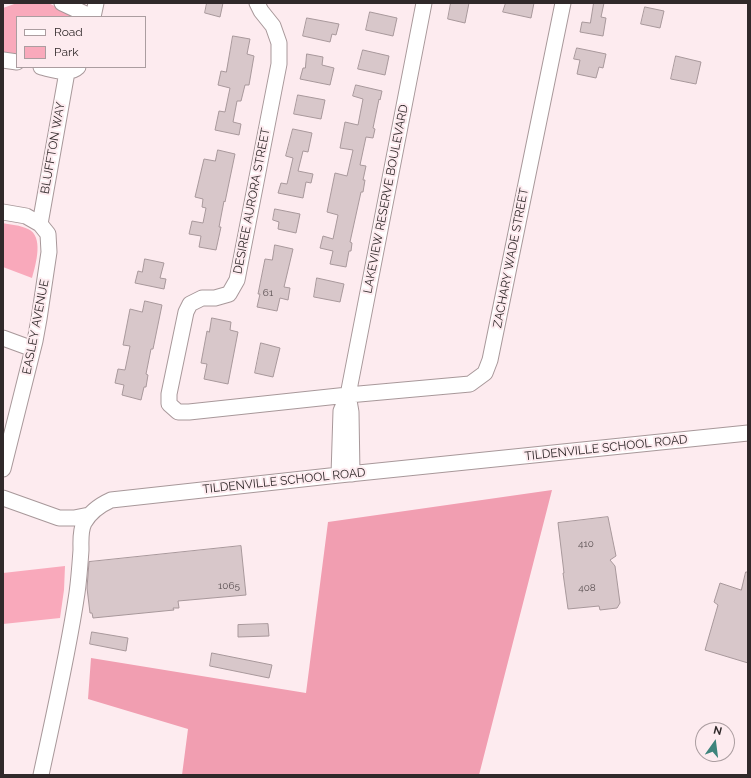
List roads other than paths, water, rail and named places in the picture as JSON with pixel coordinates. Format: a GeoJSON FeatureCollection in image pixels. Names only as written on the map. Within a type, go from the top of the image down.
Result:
{"type":"FeatureCollection","features":[{"type":"Feature","properties":{"kind":"street"},"geometry":{"type":"LineString","coordinates":[[62,3],[90,16]]}},
{"type":"Feature","properties":{"kind":"street"},"geometry":{"type":"LineString","coordinates":[[92,16],[96,3]]}},
{"type":"Feature","properties":{"kind":"street","name":"DESIREE AURORA STREET"},"geometry":{"type":"LineString","coordinates":[[257,3],[261,11],[273,26],[279,43],[279,64],[236,280],[229,294],[215,298],[202,298],[190,304],[186,312],[169,394],[169,404],[178,412],[189,412],[348,395]]}},
{"type":"Feature","properties":{"kind":"street","name":"LAKEVIEW RESERVE BOULEVARD"},"geometry":{"type":"LineString","coordinates":[[345,474],[341,412],[348,395],[424,3]]}},
{"type":"Feature","properties":{"kind":"street","name":"ZACHARY WADE STREET"},"geometry":{"type":"LineString","coordinates":[[348,395],[470,384],[486,373],[490,360],[562,3]]}},
{"type":"Feature","properties":{"kind":"street"},"geometry":{"type":"LineString","coordinates":[[3,60],[16,62]]}},
{"type":"Feature","properties":{"kind":"street"},"geometry":{"type":"LineString","coordinates":[[56,68],[72,69]]}},
{"type":"Feature","properties":{"kind":"street","name":"BLUFFTON WAY"},"geometry":{"type":"LineString","coordinates":[[40,224],[72,69]]}},
{"type":"Feature","properties":{"kind":"street"},"geometry":{"type":"LineString","coordinates":[[3,212],[26,216],[40,224]]}},
{"type":"Feature","properties":{"kind":"street","name":"EASLEY AVENUE"},"geometry":{"type":"LineString","coordinates":[[3,470],[39,319],[49,252],[48,234],[40,224]]}},
{"type":"Feature","properties":{"kind":"street"},"geometry":{"type":"LineString","coordinates":[[3,338],[33,349]]}},
{"type":"Feature","properties":{"kind":"street","name":"TILDENVILLE SCHOOL ROAD"},"geometry":{"type":"LineString","coordinates":[[41,775],[73,623],[78,590],[81,531],[89,515],[100,505],[111,500],[345,474],[748,433]]}},
{"type":"Feature","properties":{"kind":"street"},"geometry":{"type":"LineString","coordinates":[[3,498],[59,518],[74,518],[89,515]]}}]}
